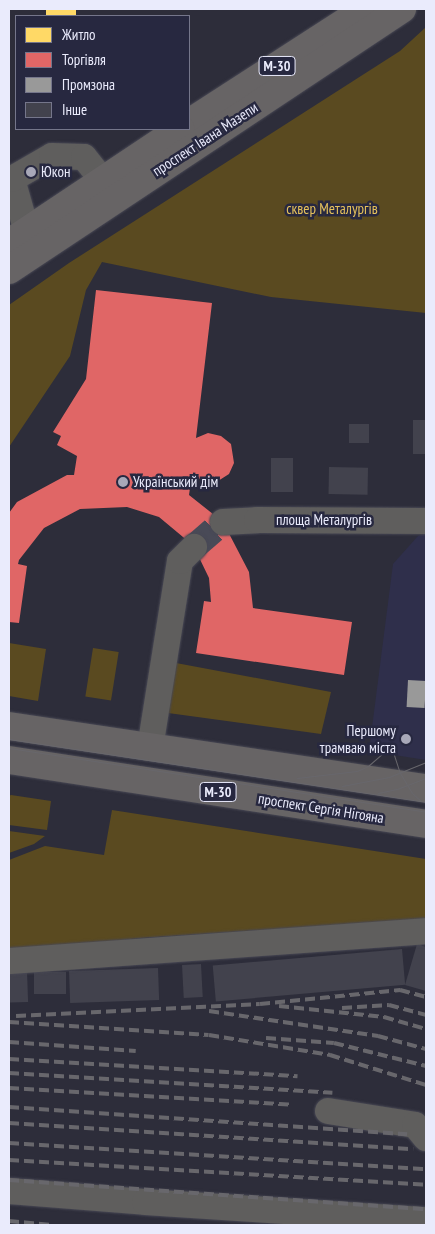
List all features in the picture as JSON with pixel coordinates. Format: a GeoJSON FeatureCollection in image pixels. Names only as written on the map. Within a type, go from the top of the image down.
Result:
{"type":"FeatureCollection","features":[{"type":"Feature","properties":{"kind":"highway","name":"проспект Івана Мазепи"},"geometry":{"type":"LineString","coordinates":[[190,122],[365,9]]}},
{"type":"Feature","properties":{"kind":"highway","name":"проспект Івана Мазепи"},"geometry":{"type":"LineString","coordinates":[[9,270],[25,241],[402,9]]}},
{"type":"Feature","properties":{"kind":"highway","name":"проспект Івана Мазепи"},"geometry":{"type":"LineString","coordinates":[[110,188],[179,130]]}},
{"type":"Feature","properties":{"kind":"highway","name":"М-30"},"geometry":{"type":"LineString","coordinates":[[9,726],[426,788]]}},
{"type":"Feature","properties":{"kind":"highway","name":"проспект Сергія Нігояна"},"geometry":{"type":"LineString","coordinates":[[9,760],[426,824]]}},
{"type":"Feature","properties":{"kind":"lane"},"geometry":{"type":"LineString","coordinates":[[25,241],[10,178],[52,156],[84,157],[110,188]]}},
{"type":"Feature","properties":{"kind":"lane","name":"площа Металургів"},"geometry":{"type":"LineString","coordinates":[[223,522],[257,520],[426,521]]}},
{"type":"Feature","properties":{"kind":"lane"},"geometry":{"type":"LineString","coordinates":[[150,748],[180,561],[194,547]]}},
{"type":"Feature","properties":{"kind":"lane"},"geometry":{"type":"LineString","coordinates":[[9,961],[426,931]]}},
{"type":"Feature","properties":{"kind":"lane"},"geometry":{"type":"LineString","coordinates":[[328,1111],[415,1125],[426,1138]]}},
{"type":"Feature","properties":{"kind":"lane"},"geometry":{"type":"LineString","coordinates":[[9,1191],[145,1202],[426,1220]]}},
{"type":"Feature","properties":{"kind":"shaded area"},"geometry":{"type":"Polygon","coordinates":[[[426,533],[426,760],[369,751],[393,564],[418,536],[426,533]]]}},
{"type":"Feature","properties":{"kind":"green space","name":"сквер Металургів"},"geometry":{"type":"Polygon","coordinates":[[[426,27],[426,313],[271,297],[102,262],[86,290],[70,356],[9,447],[9,305],[69,263],[400,51],[426,27]]]}},
{"type":"Feature","properties":{"kind":"green space"},"geometry":{"type":"Polygon","coordinates":[[[9,643],[46,649],[38,701],[9,696],[9,643]]]}},
{"type":"Feature","properties":{"kind":"green space"},"geometry":{"type":"Polygon","coordinates":[[[93,648],[119,652],[111,700],[85,696],[93,648]]]}},
{"type":"Feature","properties":{"kind":"green space"},"geometry":{"type":"Polygon","coordinates":[[[176,663],[331,692],[321,734],[168,713],[176,663]]]}},
{"type":"Feature","properties":{"kind":"green space"},"geometry":{"type":"Polygon","coordinates":[[[9,796],[51,801],[47,830],[9,825],[9,796]]]}},
{"type":"Feature","properties":{"kind":"green space"},"geometry":{"type":"Polygon","coordinates":[[[112,810],[426,859],[426,919],[141,938],[9,952],[9,860],[45,846],[104,855],[112,810]]]}},
{"type":"Feature","properties":{"kind":"green space"},"geometry":{"type":"Polygon","coordinates":[[[9,831],[45,836],[34,844],[9,853],[9,831]]]}},
{"type":"Feature","properties":{"kind":"building: Житло"},"geometry":{"type":"Polygon","coordinates":[[[46,9],[76,9],[76,15],[46,15],[46,9]]]}},
{"type":"Feature","properties":{"kind":"building: Торгівля","name":"Український дім"},"geometry":{"type":"Polygon","coordinates":[[[96,290],[212,303],[196,438],[208,433],[221,436],[231,444],[234,463],[229,474],[218,481],[205,482],[192,474],[189,495],[223,522],[249,572],[253,608],[352,622],[344,675],[196,653],[204,601],[211,602],[209,578],[194,547],[183,537],[159,517],[127,507],[80,509],[44,528],[19,560],[18,564],[27,566],[19,623],[9,622],[9,513],[17,502],[67,475],[74,475],[77,456],[57,445],[61,436],[53,432],[86,379],[96,290]]]}},
{"type":"Feature","properties":{"kind":"building: Промзона"},"geometry":{"type":"Polygon","coordinates":[[[408,680],[426,681],[425,708],[407,707],[408,680]]]}},
{"type":"Feature","properties":{"kind":"building: Інше"},"geometry":{"type":"Polygon","coordinates":[[[413,420],[426,420],[426,454],[413,454],[413,420]]]}},
{"type":"Feature","properties":{"kind":"building: Інше"},"geometry":{"type":"Polygon","coordinates":[[[349,424],[369,424],[369,443],[349,443],[349,424]]]}},
{"type":"Feature","properties":{"kind":"building: Інше"},"geometry":{"type":"Polygon","coordinates":[[[271,458],[293,458],[293,492],[271,492],[271,458]]]}},
{"type":"Feature","properties":{"kind":"building: Інше"},"geometry":{"type":"Polygon","coordinates":[[[329,467],[368,468],[368,495],[329,494],[329,467]]]}},
{"type":"Feature","properties":{"kind":"building: Інше"},"geometry":{"type":"Polygon","coordinates":[[[417,944],[426,947],[426,991],[405,985],[417,944]]]}},
{"type":"Feature","properties":{"kind":"building: Інше"},"geometry":{"type":"Polygon","coordinates":[[[402,949],[405,985],[216,1001],[213,966],[402,949]]]}},
{"type":"Feature","properties":{"kind":"building: Інше"},"geometry":{"type":"Polygon","coordinates":[[[201,964],[203,997],[184,998],[182,965],[201,964]]]}},
{"type":"Feature","properties":{"kind":"building: Інше"},"geometry":{"type":"Polygon","coordinates":[[[158,968],[159,1000],[70,1003],[69,971],[158,968]]]}},
{"type":"Feature","properties":{"kind":"building: Інше"},"geometry":{"type":"Polygon","coordinates":[[[27,971],[28,1002],[10,1003],[9,972],[27,971]]]}},
{"type":"Feature","properties":{"kind":"building: Інше"},"geometry":{"type":"Polygon","coordinates":[[[34,972],[66,972],[66,994],[34,994],[34,972]]]}},
{"type":"Feature","properties":{"kind":"tunnel"},"geometry":{"type":"LineString","coordinates":[[194,547],[223,522]]}},
{"type":"Feature","properties":{"kind":"tram line"},"geometry":{"type":"LineString","coordinates":[[9,739],[426,802]]}},
{"type":"Feature","properties":{"kind":"tram line"},"geometry":{"type":"LineString","coordinates":[[9,748],[426,812]]}},
{"type":"Feature","properties":{"kind":"tram line"},"geometry":{"type":"LineString","coordinates":[[297,778],[357,771],[368,766],[383,753]]}},
{"type":"Feature","properties":{"kind":"tram line"},"geometry":{"type":"LineString","coordinates":[[394,755],[400,773],[412,793],[421,801]]}},
{"type":"Feature","properties":{"kind":"tram line"},"geometry":{"type":"LineString","coordinates":[[342,786],[389,777],[426,762]]}},
{"type":"Feature","properties":{"kind":"tram line"},"geometry":{"type":"LineString","coordinates":[[378,793],[397,789],[426,778]]}},
{"type":"Feature","properties":{"kind":"railway"},"geometry":{"type":"LineString","coordinates":[[16,1016],[260,1004],[400,990],[426,997]]}},
{"type":"Feature","properties":{"kind":"railway"},"geometry":{"type":"LineString","coordinates":[[342,1008],[389,1005],[426,1015]]}},
{"type":"Feature","properties":{"kind":"railway"},"geometry":{"type":"LineString","coordinates":[[279,1006],[384,1017],[426,1029]]}},
{"type":"Feature","properties":{"kind":"railway"},"geometry":{"type":"LineString","coordinates":[[209,1011],[378,1036],[426,1049]]}},
{"type":"Feature","properties":{"kind":"railway"},"geometry":{"type":"LineString","coordinates":[[9,1022],[209,1035],[330,1055],[426,1085]]}},
{"type":"Feature","properties":{"kind":"railway"},"geometry":{"type":"LineString","coordinates":[[266,1038],[334,1043],[426,1066]]}},
{"type":"Feature","properties":{"kind":"railway"},"geometry":{"type":"LineString","coordinates":[[9,1042],[136,1051]]}},
{"type":"Feature","properties":{"kind":"railway"},"geometry":{"type":"LineString","coordinates":[[9,1059],[298,1076]]}},
{"type":"Feature","properties":{"kind":"railway"},"geometry":{"type":"LineString","coordinates":[[9,1073],[332,1093]]}},
{"type":"Feature","properties":{"kind":"railway"},"geometry":{"type":"LineString","coordinates":[[9,1088],[292,1105]]}},
{"type":"Feature","properties":{"kind":"railway"},"geometry":{"type":"LineString","coordinates":[[9,1107],[407,1134]]}},
{"type":"Feature","properties":{"kind":"railway"},"geometry":{"type":"LineString","coordinates":[[9,1123],[413,1149]]}},
{"type":"Feature","properties":{"kind":"railway"},"geometry":{"type":"LineString","coordinates":[[9,1143],[426,1169]]}},
{"type":"Feature","properties":{"kind":"railway"},"geometry":{"type":"LineString","coordinates":[[9,1160],[426,1185]]}},
{"type":"Feature","properties":{"kind":"railway"},"geometry":{"type":"LineString","coordinates":[[9,1180],[426,1209]]}},
{"type":"Feature","properties":{"kind":"railway"},"geometry":{"type":"LineString","coordinates":[[9,1221],[52,1225]]}},
{"type":"Feature","properties":{"kind":"place","name":"Юкон"},"geometry":{"type":"Point","coordinates":[31,172]}},
{"type":"Feature","properties":{"kind":"place","name":"Український дім"},"geometry":{"type":"Point","coordinates":[123,482]}},
{"type":"Feature","properties":{"kind":"place","name":"Першому трамваю міста"},"geometry":{"type":"Point","coordinates":[406,739]}}]}
